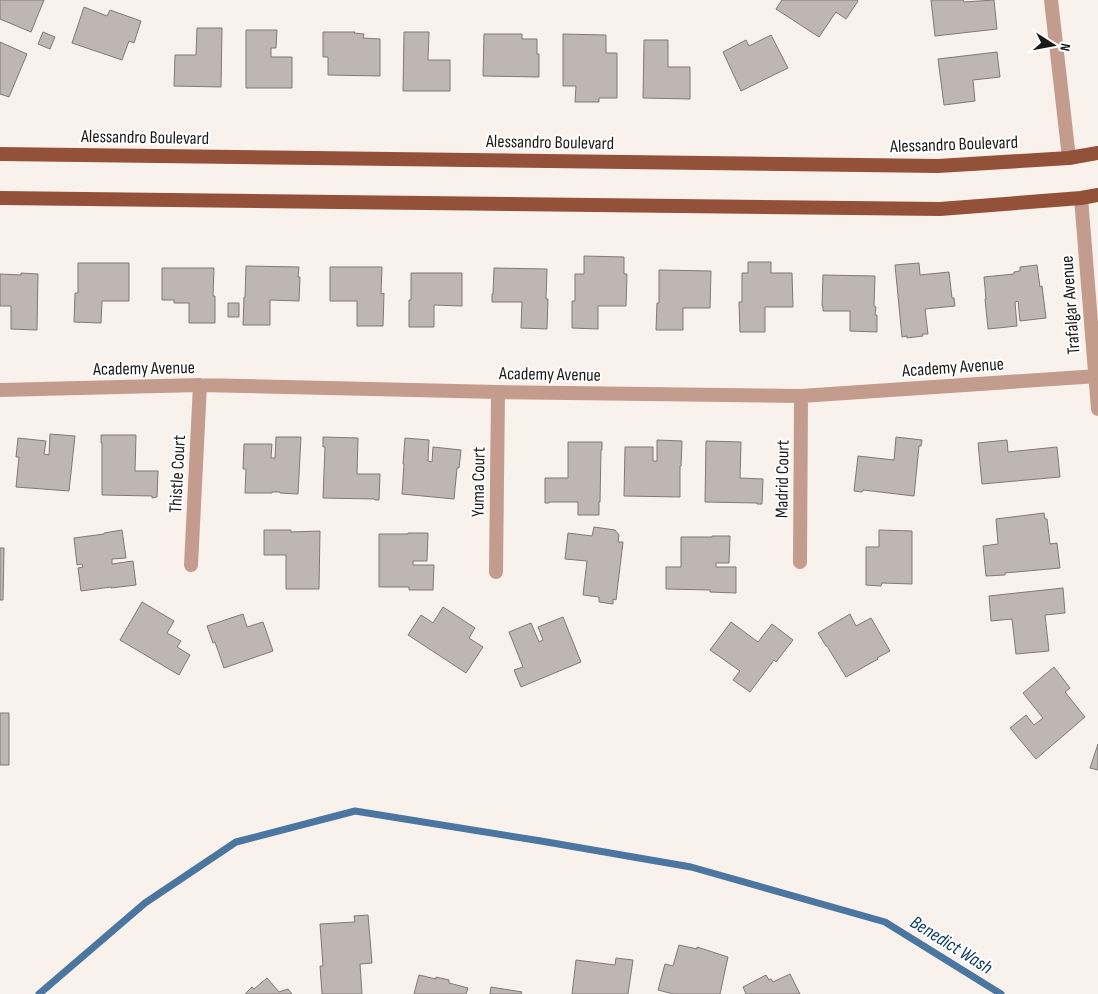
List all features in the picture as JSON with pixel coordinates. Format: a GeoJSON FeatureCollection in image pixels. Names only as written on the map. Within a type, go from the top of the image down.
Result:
{"type":"FeatureCollection","features":[{"type":"Feature","properties":{"kind":"main road","name":"Alessandro Boulevard"},"geometry":{"type":"LineString","coordinates":[[0,154],[938,166],[1069,158],[1098,153]]}},
{"type":"Feature","properties":{"kind":"main road"},"geometry":{"type":"LineString","coordinates":[[0,198],[930,208],[1081,198],[1098,195]]}},
{"type":"Feature","properties":{"kind":"street"},"geometry":{"type":"LineString","coordinates":[[1051,0],[1069,158]]}},
{"type":"Feature","properties":{"kind":"street","name":"Trafalgar Avenue"},"geometry":{"type":"LineString","coordinates":[[1081,198],[1098,409]]}},
{"type":"Feature","properties":{"kind":"street","name":"Academy Avenue"},"geometry":{"type":"LineString","coordinates":[[0,390],[200,385],[498,392],[801,396],[1096,376]]}},
{"type":"Feature","properties":{"kind":"street","name":"Thistle Court"},"geometry":{"type":"LineString","coordinates":[[191,565],[200,385]]}},
{"type":"Feature","properties":{"kind":"street","name":"Yuma Court"},"geometry":{"type":"LineString","coordinates":[[496,572],[498,392]]}},
{"type":"Feature","properties":{"kind":"street","name":"Madrid Court"},"geometry":{"type":"LineString","coordinates":[[800,562],[801,396]]}},
{"type":"Feature","properties":{"kind":"building"},"geometry":{"type":"Polygon","coordinates":[[[0,0],[44,0],[31,32],[0,19],[0,0]]]}},
{"type":"Feature","properties":{"kind":"building"},"geometry":{"type":"Polygon","coordinates":[[[782,0],[858,1],[846,19],[836,12],[819,37],[776,9],[782,0]]]}},
{"type":"Feature","properties":{"kind":"building"},"geometry":{"type":"Polygon","coordinates":[[[931,0],[963,0],[964,2],[994,0],[997,29],[935,36],[931,0]]]}},
{"type":"Feature","properties":{"kind":"building"},"geometry":{"type":"Polygon","coordinates":[[[84,7],[107,16],[110,10],[141,21],[134,43],[129,41],[122,60],[72,43],[84,7]]]}},
{"type":"Feature","properties":{"kind":"building"},"geometry":{"type":"Polygon","coordinates":[[[197,28],[222,28],[221,87],[174,86],[175,55],[196,55],[197,28]]]}},
{"type":"Feature","properties":{"kind":"building"},"geometry":{"type":"Polygon","coordinates":[[[246,30],[277,30],[276,48],[271,48],[271,57],[292,57],[292,88],[246,88],[246,30]]]}},
{"type":"Feature","properties":{"kind":"building"},"geometry":{"type":"Polygon","coordinates":[[[43,32],[55,37],[50,49],[38,44],[43,32]]]}},
{"type":"Feature","properties":{"kind":"building"},"geometry":{"type":"Polygon","coordinates":[[[323,32],[355,32],[364,34],[363,38],[380,39],[380,76],[328,75],[328,57],[323,57],[323,32]]]}},
{"type":"Feature","properties":{"kind":"building"},"geometry":{"type":"Polygon","coordinates":[[[404,32],[429,32],[428,60],[450,60],[450,91],[403,91],[404,32]]]}},
{"type":"Feature","properties":{"kind":"building"},"geometry":{"type":"Polygon","coordinates":[[[484,34],[522,34],[522,39],[537,39],[539,77],[483,76],[484,34]]]}},
{"type":"Feature","properties":{"kind":"building"},"geometry":{"type":"Polygon","coordinates":[[[563,34],[606,35],[606,53],[617,53],[617,98],[599,98],[599,102],[575,102],[576,86],[563,86],[563,34]]]}},
{"type":"Feature","properties":{"kind":"building"},"geometry":{"type":"Polygon","coordinates":[[[771,35],[788,68],[741,91],[723,52],[746,40],[749,46],[771,35]]]}},
{"type":"Feature","properties":{"kind":"building"},"geometry":{"type":"Polygon","coordinates":[[[644,40],[668,40],[668,67],[690,67],[690,99],[643,98],[644,40]]]}},
{"type":"Feature","properties":{"kind":"building"},"geometry":{"type":"Polygon","coordinates":[[[0,42],[27,54],[9,97],[0,94],[0,42]]]}},
{"type":"Feature","properties":{"kind":"building"},"geometry":{"type":"Polygon","coordinates":[[[997,52],[1000,77],[973,80],[975,101],[944,105],[938,59],[997,52]]]}},
{"type":"Feature","properties":{"kind":"building"},"geometry":{"type":"Polygon","coordinates":[[[584,256],[624,257],[624,274],[627,274],[626,306],[598,306],[598,329],[572,328],[575,274],[584,274],[584,256]]]}},
{"type":"Feature","properties":{"kind":"building"},"geometry":{"type":"Polygon","coordinates":[[[748,262],[771,262],[771,273],[792,273],[793,307],[765,307],[765,332],[740,332],[739,302],[742,302],[742,273],[748,273],[748,262]]]}},
{"type":"Feature","properties":{"kind":"building"},"geometry":{"type":"Polygon","coordinates":[[[78,263],[129,263],[129,301],[102,301],[101,323],[74,322],[75,293],[78,293],[78,263]]]}},
{"type":"Feature","properties":{"kind":"building"},"geometry":{"type":"Polygon","coordinates":[[[919,263],[920,275],[949,272],[952,298],[954,298],[955,306],[925,309],[928,334],[907,338],[907,336],[902,337],[895,265],[919,263]]]}},
{"type":"Feature","properties":{"kind":"building"},"geometry":{"type":"Polygon","coordinates":[[[1037,265],[1046,318],[1020,321],[1018,301],[1015,302],[1017,326],[988,329],[984,277],[1014,274],[1014,272],[1020,271],[1020,267],[1037,265]]]}},
{"type":"Feature","properties":{"kind":"building"},"geometry":{"type":"Polygon","coordinates":[[[246,266],[299,267],[299,301],[270,300],[270,325],[243,325],[246,266]]]}},
{"type":"Feature","properties":{"kind":"building"},"geometry":{"type":"Polygon","coordinates":[[[330,267],[382,267],[381,294],[384,293],[383,326],[357,326],[357,301],[330,301],[330,267]]]}},
{"type":"Feature","properties":{"kind":"building"},"geometry":{"type":"Polygon","coordinates":[[[162,268],[214,268],[213,296],[215,296],[215,323],[189,323],[189,303],[174,303],[174,300],[162,300],[162,268]]]}},
{"type":"Feature","properties":{"kind":"building"},"geometry":{"type":"Polygon","coordinates":[[[494,268],[547,269],[547,329],[521,328],[522,302],[492,302],[494,268]]]}},
{"type":"Feature","properties":{"kind":"building"},"geometry":{"type":"Polygon","coordinates":[[[659,270],[711,271],[710,308],[683,308],[683,330],[656,330],[657,303],[659,303],[659,270]]]}},
{"type":"Feature","properties":{"kind":"building"},"geometry":{"type":"Polygon","coordinates":[[[21,273],[38,274],[37,330],[11,329],[11,306],[0,306],[0,274],[21,275],[21,273]]]}},
{"type":"Feature","properties":{"kind":"building"},"geometry":{"type":"Polygon","coordinates":[[[411,273],[462,273],[462,306],[434,305],[434,327],[409,327],[411,273]]]}},
{"type":"Feature","properties":{"kind":"building"},"geometry":{"type":"Polygon","coordinates":[[[823,275],[875,276],[874,306],[876,307],[875,315],[877,315],[877,332],[850,331],[850,311],[823,311],[823,275]]]}},
{"type":"Feature","properties":{"kind":"building"},"geometry":{"type":"Polygon","coordinates":[[[228,303],[239,303],[239,317],[228,317],[228,303]]]}},
{"type":"Feature","properties":{"kind":"building"},"geometry":{"type":"Polygon","coordinates":[[[50,434],[75,436],[69,491],[16,487],[19,457],[16,457],[18,438],[46,441],[44,454],[49,455],[50,434]]]}},
{"type":"Feature","properties":{"kind":"building"},"geometry":{"type":"Polygon","coordinates":[[[101,435],[136,435],[135,471],[158,471],[157,497],[102,495],[101,435]]]}},
{"type":"Feature","properties":{"kind":"building"},"geometry":{"type":"Polygon","coordinates":[[[276,437],[301,437],[298,494],[280,492],[245,493],[246,469],[243,469],[244,444],[272,444],[271,458],[275,458],[276,437]]]}},
{"type":"Feature","properties":{"kind":"building"},"geometry":{"type":"Polygon","coordinates":[[[323,437],[358,438],[357,474],[380,474],[379,500],[323,498],[325,447],[323,447],[323,437]]]}},
{"type":"Feature","properties":{"kind":"building"},"geometry":{"type":"Polygon","coordinates":[[[896,437],[922,440],[921,446],[919,446],[914,496],[863,490],[862,492],[854,491],[858,456],[894,460],[896,437]]]}},
{"type":"Feature","properties":{"kind":"building"},"geometry":{"type":"Polygon","coordinates":[[[405,438],[429,440],[428,461],[432,462],[433,447],[461,450],[454,499],[402,494],[405,438]]]}},
{"type":"Feature","properties":{"kind":"building"},"geometry":{"type":"Polygon","coordinates":[[[657,440],[682,441],[680,497],[624,496],[625,447],[653,447],[653,461],[657,461],[657,440]]]}},
{"type":"Feature","properties":{"kind":"building"},"geometry":{"type":"Polygon","coordinates":[[[1007,440],[1008,452],[1057,447],[1060,477],[982,484],[978,443],[1007,440]]]}},
{"type":"Feature","properties":{"kind":"building"},"geometry":{"type":"Polygon","coordinates":[[[706,441],[741,442],[740,478],[763,479],[762,504],[705,502],[706,441]]]}},
{"type":"Feature","properties":{"kind":"building"},"geometry":{"type":"Polygon","coordinates":[[[568,442],[602,442],[599,515],[578,515],[578,502],[545,503],[545,478],[568,478],[568,442]]]}},
{"type":"Feature","properties":{"kind":"building"},"geometry":{"type":"Polygon","coordinates":[[[1044,513],[1045,519],[1047,519],[1050,544],[1057,543],[1060,568],[986,576],[983,546],[998,544],[996,519],[1044,513]]]}},
{"type":"Feature","properties":{"kind":"building"},"geometry":{"type":"Polygon","coordinates":[[[594,527],[615,530],[619,535],[618,542],[623,542],[616,600],[613,599],[613,604],[599,602],[599,597],[583,595],[587,561],[565,559],[568,533],[592,536],[594,527]]]}},
{"type":"Feature","properties":{"kind":"building"},"geometry":{"type":"Polygon","coordinates":[[[122,530],[126,558],[112,559],[112,564],[133,561],[136,585],[81,591],[78,568],[83,567],[82,564],[77,565],[74,538],[122,530]]]}},
{"type":"Feature","properties":{"kind":"building"},"geometry":{"type":"Polygon","coordinates":[[[264,530],[291,530],[291,532],[320,531],[319,589],[286,589],[286,555],[264,555],[264,530]]]}},
{"type":"Feature","properties":{"kind":"building"},"geometry":{"type":"Polygon","coordinates":[[[879,530],[912,531],[912,584],[882,583],[881,586],[866,585],[866,547],[879,547],[879,530]]]}},
{"type":"Feature","properties":{"kind":"building"},"geometry":{"type":"Polygon","coordinates":[[[428,533],[427,561],[413,561],[413,565],[434,565],[433,590],[409,590],[409,587],[379,587],[379,534],[428,533]]]}},
{"type":"Feature","properties":{"kind":"building"},"geometry":{"type":"Polygon","coordinates":[[[730,536],[729,563],[716,563],[716,567],[736,567],[736,593],[710,592],[710,590],[666,589],[666,567],[681,567],[681,537],[730,536]]]}},
{"type":"Feature","properties":{"kind":"building"},"geometry":{"type":"Polygon","coordinates":[[[0,548],[4,548],[3,600],[0,600],[0,548]]]}},
{"type":"Feature","properties":{"kind":"building"},"geometry":{"type":"Polygon","coordinates":[[[1063,588],[1065,613],[1045,615],[1049,651],[1016,654],[1012,619],[991,621],[989,596],[1063,588]]]}},
{"type":"Feature","properties":{"kind":"building"},"geometry":{"type":"Polygon","coordinates":[[[142,602],[174,621],[167,633],[181,641],[177,647],[190,655],[179,675],[120,640],[142,602]]]}},
{"type":"Feature","properties":{"kind":"building"},"geometry":{"type":"Polygon","coordinates":[[[443,607],[475,628],[469,638],[483,647],[466,673],[408,635],[421,615],[433,623],[443,607]]]}},
{"type":"Feature","properties":{"kind":"building"},"geometry":{"type":"Polygon","coordinates":[[[243,614],[247,627],[263,622],[273,651],[224,668],[207,626],[243,614]]]}},
{"type":"Feature","properties":{"kind":"building"},"geometry":{"type":"Polygon","coordinates":[[[850,614],[856,626],[871,618],[890,651],[846,677],[818,633],[850,614]]]}},
{"type":"Feature","properties":{"kind":"building"},"geometry":{"type":"Polygon","coordinates":[[[563,617],[581,662],[521,687],[514,670],[523,667],[509,632],[531,623],[539,642],[543,640],[538,627],[563,617]]]}},
{"type":"Feature","properties":{"kind":"building"},"geometry":{"type":"Polygon","coordinates":[[[731,622],[758,642],[772,624],[793,640],[776,662],[774,660],[750,692],[733,680],[740,671],[710,650],[731,622]]]}},
{"type":"Feature","properties":{"kind":"building"},"geometry":{"type":"Polygon","coordinates":[[[1054,667],[1070,688],[1065,692],[1085,717],[1036,759],[1010,728],[1026,715],[1034,725],[1043,718],[1023,693],[1054,667]]]}},
{"type":"Feature","properties":{"kind":"building"},"geometry":{"type":"Polygon","coordinates":[[[0,713],[9,713],[9,765],[0,765],[0,713]]]}},
{"type":"Feature","properties":{"kind":"building"},"geometry":{"type":"Polygon","coordinates":[[[1098,744],[1098,770],[1090,768],[1098,744]]]}},
{"type":"Feature","properties":{"kind":"building"},"geometry":{"type":"Polygon","coordinates":[[[368,915],[372,963],[360,964],[362,994],[322,994],[320,966],[323,966],[320,924],[355,922],[354,916],[368,915]]]}},
{"type":"Feature","properties":{"kind":"building"},"geometry":{"type":"Polygon","coordinates":[[[679,945],[697,949],[697,947],[728,957],[720,994],[673,994],[658,990],[665,964],[673,966],[679,945]]]}},
{"type":"Feature","properties":{"kind":"building"},"geometry":{"type":"Polygon","coordinates":[[[616,958],[633,960],[628,994],[572,994],[576,960],[615,965],[616,958]]]}},
{"type":"Feature","properties":{"kind":"building"},"geometry":{"type":"Polygon","coordinates":[[[790,974],[800,994],[746,994],[743,987],[766,975],[773,982],[790,974]]]}},
{"type":"Feature","properties":{"kind":"building"},"geometry":{"type":"Polygon","coordinates":[[[419,975],[449,980],[449,983],[468,988],[466,994],[414,994],[419,975]]]}},
{"type":"Feature","properties":{"kind":"building"},"geometry":{"type":"Polygon","coordinates":[[[267,978],[279,992],[288,989],[292,994],[245,994],[252,987],[254,989],[267,978]]]}},
{"type":"Feature","properties":{"kind":"building"},"geometry":{"type":"Polygon","coordinates":[[[491,987],[522,992],[521,994],[490,994],[491,987]]]}},
{"type":"Feature","properties":{"kind":"waterway","name":"Benedict Wash"},"geometry":{"type":"LineString","coordinates":[[39,994],[145,903],[236,842],[355,811],[691,867],[885,922],[1001,994]]}}]}
